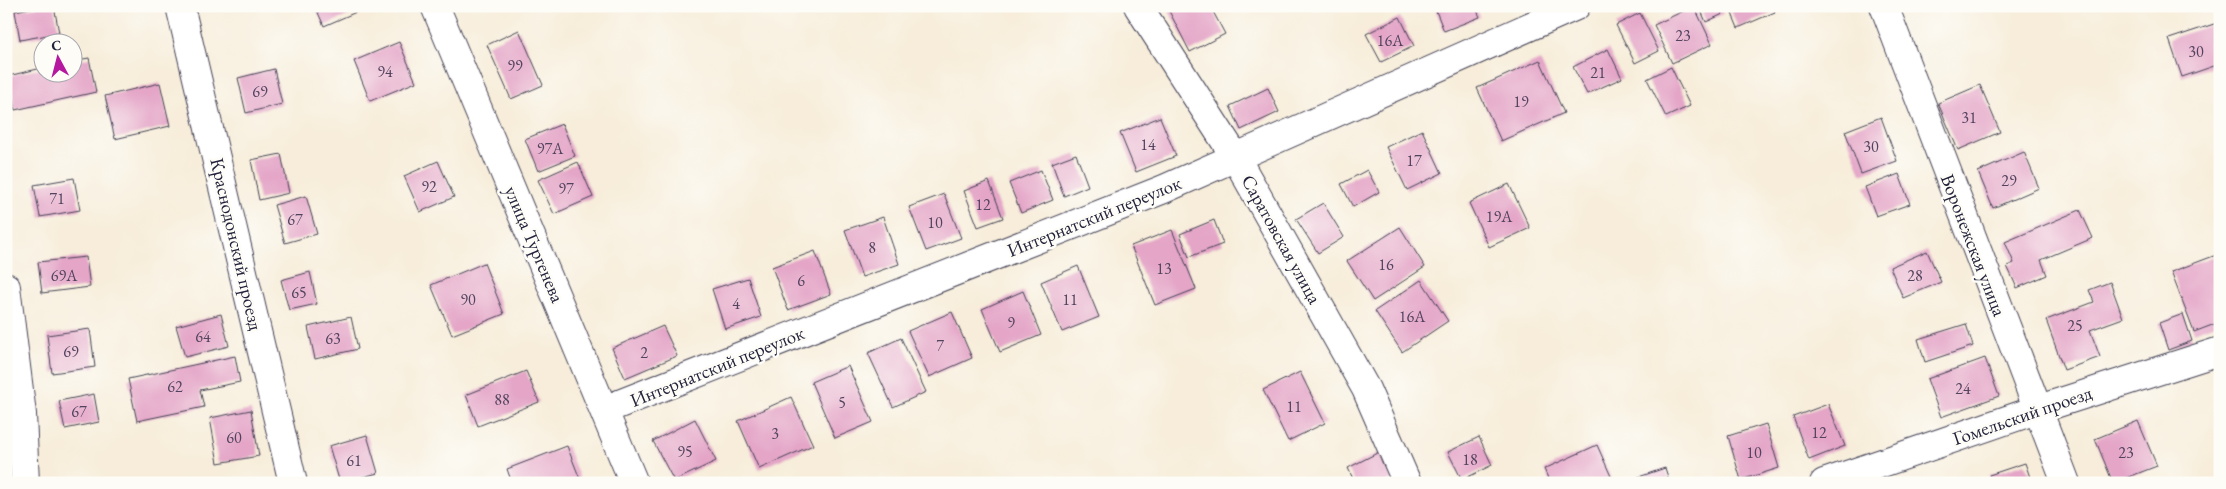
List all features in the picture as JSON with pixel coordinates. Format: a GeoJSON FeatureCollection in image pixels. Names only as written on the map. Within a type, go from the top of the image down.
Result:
{"type":"FeatureCollection","features":[{"type":"Feature","properties":{"kind":"street","name":"Краснодонский проезд"},"geometry":{"type":"LineString","coordinates":[[180,6],[293,483]]}},
{"type":"Feature","properties":{"kind":"street","name":"улица Тургенева"},"geometry":{"type":"LineString","coordinates":[[435,6],[634,483]]}},
{"type":"Feature","properties":{"kind":"street","name":"Саратовская улица"},"geometry":{"type":"LineString","coordinates":[[1138,6],[1236,158],[1366,389],[1407,483]]}},
{"type":"Feature","properties":{"kind":"street","name":"Интернатский переулок"},"geometry":{"type":"LineString","coordinates":[[604,410],[1155,192],[1236,158],[1576,6]]}},
{"type":"Feature","properties":{"kind":"street","name":"Воронежская улица"},"geometry":{"type":"LineString","coordinates":[[1884,6],[2036,410],[2066,483]]}},
{"type":"Feature","properties":{"kind":"street"},"geometry":{"type":"LineString","coordinates":[[6,287],[14,417],[25,483]]}},
{"type":"Feature","properties":{"kind":"street","name":"Гомельский проезд"},"geometry":{"type":"LineString","coordinates":[[1824,483],[2036,410],[2220,351]]}},
{"type":"Feature","properties":{"kind":"building"},"geometry":{"type":"Polygon","coordinates":[[[40,6],[54,6],[59,32],[32,32],[32,38],[20,40],[15,11],[40,6]]]}},
{"type":"Feature","properties":{"kind":"building"},"geometry":{"type":"Polygon","coordinates":[[[315,6],[370,6],[324,26],[315,6]]]}},
{"type":"Feature","properties":{"kind":"building"},"geometry":{"type":"Polygon","coordinates":[[[1173,6],[1210,6],[1225,34],[1190,52],[1168,9],[1173,6]]]}},
{"type":"Feature","properties":{"kind":"building"},"geometry":{"type":"Polygon","coordinates":[[[1434,6],[1475,6],[1480,17],[1444,31],[1434,6]]]}},
{"type":"Feature","properties":{"kind":"building"},"geometry":{"type":"Polygon","coordinates":[[[1694,6],[1712,44],[1672,63],[1654,25],[1694,6]]]}},
{"type":"Feature","properties":{"kind":"building"},"geometry":{"type":"Polygon","coordinates":[[[1699,6],[1719,6],[1723,14],[1706,22],[1699,6]]]}},
{"type":"Feature","properties":{"kind":"building"},"geometry":{"type":"Polygon","coordinates":[[[1729,6],[1772,6],[1775,12],[1738,28],[1729,6]]]}},
{"type":"Feature","properties":{"kind":"building"},"geometry":{"type":"Polygon","coordinates":[[[1640,13],[1659,51],[1635,63],[1616,25],[1640,13]]]}},
{"type":"Feature","properties":{"kind":"building"},"geometry":{"type":"Polygon","coordinates":[[[1400,17],[1414,46],[1381,62],[1366,34],[1400,17]]]}},
{"type":"Feature","properties":{"kind":"building"},"geometry":{"type":"Polygon","coordinates":[[[2220,22],[2220,64],[2182,77],[2169,39],[2220,22]]]}},
{"type":"Feature","properties":{"kind":"building"},"geometry":{"type":"Polygon","coordinates":[[[519,30],[543,85],[511,99],[487,45],[519,30]]]}},
{"type":"Feature","properties":{"kind":"building"},"geometry":{"type":"Polygon","coordinates":[[[399,42],[416,82],[370,101],[354,61],[399,42]]]}},
{"type":"Feature","properties":{"kind":"building"},"geometry":{"type":"Polygon","coordinates":[[[1608,49],[1622,78],[1587,94],[1573,67],[1608,49]]]}},
{"type":"Feature","properties":{"kind":"building"},"geometry":{"type":"Polygon","coordinates":[[[89,58],[96,92],[15,110],[8,76],[32,70],[32,82],[82,82],[82,59],[89,58]]]}},
{"type":"Feature","properties":{"kind":"building"},"geometry":{"type":"Polygon","coordinates":[[[1540,60],[1564,113],[1501,141],[1477,88],[1540,60]]]}},
{"type":"Feature","properties":{"kind":"building"},"geometry":{"type":"Polygon","coordinates":[[[1671,67],[1690,106],[1666,117],[1647,79],[1671,67]]]}},
{"type":"Feature","properties":{"kind":"building"},"geometry":{"type":"Polygon","coordinates":[[[274,69],[282,104],[246,113],[238,78],[274,69]]]}},
{"type":"Feature","properties":{"kind":"building"},"geometry":{"type":"Polygon","coordinates":[[[160,83],[170,126],[115,139],[105,96],[160,83]]]}},
{"type":"Feature","properties":{"kind":"building"},"geometry":{"type":"Polygon","coordinates":[[[1980,85],[2000,132],[1958,150],[1938,103],[1980,85]]]}},
{"type":"Feature","properties":{"kind":"building"},"geometry":{"type":"Polygon","coordinates":[[[1268,88],[1279,112],[1241,130],[1230,106],[1268,88]]]}},
{"type":"Feature","properties":{"kind":"building"},"geometry":{"type":"Polygon","coordinates":[[[1160,117],[1176,156],[1136,172],[1120,133],[1160,117]]]}},
{"type":"Feature","properties":{"kind":"building"},"geometry":{"type":"Polygon","coordinates":[[[1881,117],[1897,161],[1861,174],[1845,131],[1881,117]]]}},
{"type":"Feature","properties":{"kind":"building"},"geometry":{"type":"Polygon","coordinates":[[[562,124],[575,156],[538,171],[525,139],[562,124]]]}},
{"type":"Feature","properties":{"kind":"building"},"geometry":{"type":"Polygon","coordinates":[[[1422,130],[1442,173],[1407,190],[1386,147],[1422,130]]]}},
{"type":"Feature","properties":{"kind":"building"},"geometry":{"type":"Polygon","coordinates":[[[2024,152],[2039,188],[1993,208],[1978,172],[2024,152]]]}},
{"type":"Feature","properties":{"kind":"building"},"geometry":{"type":"Polygon","coordinates":[[[281,154],[289,193],[259,200],[251,160],[281,154]]]}},
{"type":"Feature","properties":{"kind":"building"},"geometry":{"type":"Polygon","coordinates":[[[1076,154],[1088,186],[1064,196],[1052,163],[1076,154]]]}},
{"type":"Feature","properties":{"kind":"building"},"geometry":{"type":"Polygon","coordinates":[[[438,161],[454,197],[420,212],[404,176],[438,161]]]}},
{"type":"Feature","properties":{"kind":"building"},"geometry":{"type":"Polygon","coordinates":[[[578,162],[593,197],[554,214],[538,180],[578,162]]]}},
{"type":"Feature","properties":{"kind":"building"},"geometry":{"type":"Polygon","coordinates":[[[1041,170],[1053,200],[1021,213],[1009,183],[1041,170]]]}},
{"type":"Feature","properties":{"kind":"building"},"geometry":{"type":"Polygon","coordinates":[[[1367,170],[1379,192],[1353,207],[1341,184],[1367,170]]]}},
{"type":"Feature","properties":{"kind":"building"},"geometry":{"type":"Polygon","coordinates":[[[1899,174],[1910,204],[1876,216],[1865,187],[1899,174]]]}},
{"type":"Feature","properties":{"kind":"building"},"geometry":{"type":"Polygon","coordinates":[[[74,178],[80,210],[40,217],[34,185],[74,178]]]}},
{"type":"Feature","properties":{"kind":"building"},"geometry":{"type":"Polygon","coordinates":[[[989,181],[1003,218],[978,227],[964,191],[989,181]]]}},
{"type":"Feature","properties":{"kind":"building"},"geometry":{"type":"Polygon","coordinates":[[[1509,184],[1530,228],[1489,247],[1469,203],[1509,184]]]}},
{"type":"Feature","properties":{"kind":"building"},"geometry":{"type":"Polygon","coordinates":[[[944,194],[961,238],[926,251],[909,207],[944,194]]]}},
{"type":"Feature","properties":{"kind":"building"},"geometry":{"type":"Polygon","coordinates":[[[306,196],[317,234],[285,243],[274,205],[306,196]]]}},
{"type":"Feature","properties":{"kind":"building"},"geometry":{"type":"Polygon","coordinates":[[[1323,203],[1344,237],[1318,253],[1296,219],[1323,203]]]}},
{"type":"Feature","properties":{"kind":"building"},"geometry":{"type":"Polygon","coordinates":[[[2080,210],[2093,238],[2041,260],[2047,275],[2017,288],[2007,266],[2014,263],[2005,242],[2080,210]]]}},
{"type":"Feature","properties":{"kind":"building"},"geometry":{"type":"Polygon","coordinates":[[[883,217],[899,264],[862,277],[845,230],[883,217]]]}},
{"type":"Feature","properties":{"kind":"building"},"geometry":{"type":"Polygon","coordinates":[[[1214,220],[1223,244],[1189,257],[1180,234],[1214,220]]]}},
{"type":"Feature","properties":{"kind":"building"},"geometry":{"type":"Polygon","coordinates":[[[1400,227],[1425,267],[1373,301],[1347,261],[1400,227]]]}},
{"type":"Feature","properties":{"kind":"building"},"geometry":{"type":"Polygon","coordinates":[[[1172,230],[1196,289],[1155,305],[1131,246],[1172,230]]]}},
{"type":"Feature","properties":{"kind":"building"},"geometry":{"type":"Polygon","coordinates":[[[2220,247],[2220,322],[2194,332],[2171,272],[2219,254],[2217,248],[2220,247]]]}},
{"type":"Feature","properties":{"kind":"building"},"geometry":{"type":"Polygon","coordinates":[[[815,251],[831,294],[788,310],[772,267],[815,251]]]}},
{"type":"Feature","properties":{"kind":"building"},"geometry":{"type":"Polygon","coordinates":[[[1927,251],[1941,282],[1903,298],[1890,267],[1927,251]]]}},
{"type":"Feature","properties":{"kind":"building"},"geometry":{"type":"Polygon","coordinates":[[[86,257],[90,287],[42,293],[38,262],[86,257]]]}},
{"type":"Feature","properties":{"kind":"building"},"geometry":{"type":"Polygon","coordinates":[[[484,263],[504,314],[452,335],[431,285],[484,263]]]}},
{"type":"Feature","properties":{"kind":"building"},"geometry":{"type":"Polygon","coordinates":[[[1078,266],[1099,317],[1062,332],[1041,282],[1078,266]]]}},
{"type":"Feature","properties":{"kind":"building"},"geometry":{"type":"Polygon","coordinates":[[[310,272],[317,304],[289,310],[281,280],[310,272]]]}},
{"type":"Feature","properties":{"kind":"building"},"geometry":{"type":"Polygon","coordinates":[[[748,278],[761,317],[725,329],[712,289],[748,278]]]}},
{"type":"Feature","properties":{"kind":"building"},"geometry":{"type":"Polygon","coordinates":[[[1421,280],[1448,321],[1402,352],[1375,311],[1421,280]]]}},
{"type":"Feature","properties":{"kind":"building"},"geometry":{"type":"Polygon","coordinates":[[[2110,282],[2123,318],[2090,330],[2100,357],[2064,370],[2046,320],[2094,302],[2089,290],[2110,282]]]}},
{"type":"Feature","properties":{"kind":"building"},"geometry":{"type":"Polygon","coordinates":[[[1023,291],[1041,335],[1000,352],[982,309],[1023,291]]]}},
{"type":"Feature","properties":{"kind":"building"},"geometry":{"type":"Polygon","coordinates":[[[952,312],[972,358],[929,377],[908,331],[952,312]]]}},
{"type":"Feature","properties":{"kind":"building"},"geometry":{"type":"Polygon","coordinates":[[[221,314],[229,346],[185,357],[176,326],[221,314]]]}},
{"type":"Feature","properties":{"kind":"building"},"geometry":{"type":"Polygon","coordinates":[[[2183,314],[2192,341],[2168,350],[2159,323],[2183,314]]]}},
{"type":"Feature","properties":{"kind":"building"},"geometry":{"type":"Polygon","coordinates":[[[351,317],[358,349],[315,359],[308,327],[351,317]]]}},
{"type":"Feature","properties":{"kind":"building"},"geometry":{"type":"Polygon","coordinates":[[[1966,324],[1973,346],[1925,362],[1918,339],[1966,324]]]}},
{"type":"Feature","properties":{"kind":"building"},"geometry":{"type":"Polygon","coordinates":[[[663,326],[677,356],[625,378],[612,348],[663,326]]]}},
{"type":"Feature","properties":{"kind":"building"},"geometry":{"type":"Polygon","coordinates":[[[90,329],[95,367],[52,373],[47,335],[90,329]]]}},
{"type":"Feature","properties":{"kind":"building"},"geometry":{"type":"Polygon","coordinates":[[[901,338],[926,392],[893,407],[868,353],[901,338]]]}},
{"type":"Feature","properties":{"kind":"building"},"geometry":{"type":"Polygon","coordinates":[[[235,356],[240,382],[200,390],[204,407],[137,421],[128,379],[235,356]]]}},
{"type":"Feature","properties":{"kind":"building"},"geometry":{"type":"Polygon","coordinates":[[[1985,358],[1999,396],[1941,417],[1927,379],[1985,358]]]}},
{"type":"Feature","properties":{"kind":"building"},"geometry":{"type":"Polygon","coordinates":[[[848,366],[873,422],[835,438],[811,382],[848,366]]]}},
{"type":"Feature","properties":{"kind":"building"},"geometry":{"type":"Polygon","coordinates":[[[526,371],[539,402],[478,426],[466,395],[526,371]]]}},
{"type":"Feature","properties":{"kind":"building"},"geometry":{"type":"Polygon","coordinates":[[[1300,372],[1325,423],[1288,441],[1263,390],[1300,372]]]}},
{"type":"Feature","properties":{"kind":"building"},"geometry":{"type":"Polygon","coordinates":[[[94,394],[99,422],[65,429],[59,401],[94,394]]]}},
{"type":"Feature","properties":{"kind":"building"},"geometry":{"type":"Polygon","coordinates":[[[791,397],[813,445],[759,469],[738,421],[791,397]]]}},
{"type":"Feature","properties":{"kind":"building"},"geometry":{"type":"Polygon","coordinates":[[[1828,404],[1845,446],[1809,460],[1793,417],[1828,404]]]}},
{"type":"Feature","properties":{"kind":"building"},"geometry":{"type":"Polygon","coordinates":[[[251,410],[259,456],[218,463],[210,418],[251,410]]]}},
{"type":"Feature","properties":{"kind":"building"},"geometry":{"type":"Polygon","coordinates":[[[695,419],[716,461],[674,481],[653,441],[695,419]]]}},
{"type":"Feature","properties":{"kind":"building"},"geometry":{"type":"Polygon","coordinates":[[[2138,421],[2157,466],[2113,483],[2095,439],[2138,421]]]}},
{"type":"Feature","properties":{"kind":"building"},"geometry":{"type":"Polygon","coordinates":[[[1766,424],[1779,468],[1741,480],[1728,436],[1766,424]]]}},
{"type":"Feature","properties":{"kind":"building"},"geometry":{"type":"Polygon","coordinates":[[[367,435],[378,473],[340,483],[329,446],[367,435]]]}},
{"type":"Feature","properties":{"kind":"building"},"geometry":{"type":"Polygon","coordinates":[[[1479,437],[1492,465],[1462,480],[1448,452],[1479,437]]]}},
{"type":"Feature","properties":{"kind":"building"},"geometry":{"type":"Polygon","coordinates":[[[1597,445],[1614,483],[1550,483],[1544,469],[1597,445]]]}},
{"type":"Feature","properties":{"kind":"building"},"geometry":{"type":"Polygon","coordinates":[[[567,446],[580,479],[571,483],[512,483],[507,469],[567,446]]]}},
{"type":"Feature","properties":{"kind":"building"},"geometry":{"type":"Polygon","coordinates":[[[1381,451],[1395,477],[1385,483],[1355,483],[1348,468],[1381,451]]]}},
{"type":"Feature","properties":{"kind":"building"},"geometry":{"type":"Polygon","coordinates":[[[2025,463],[2032,483],[1992,483],[1989,475],[2025,463]]]}},
{"type":"Feature","properties":{"kind":"building"},"geometry":{"type":"Polygon","coordinates":[[[1665,468],[1670,483],[1627,483],[1627,481],[1665,468]]]}}]}
